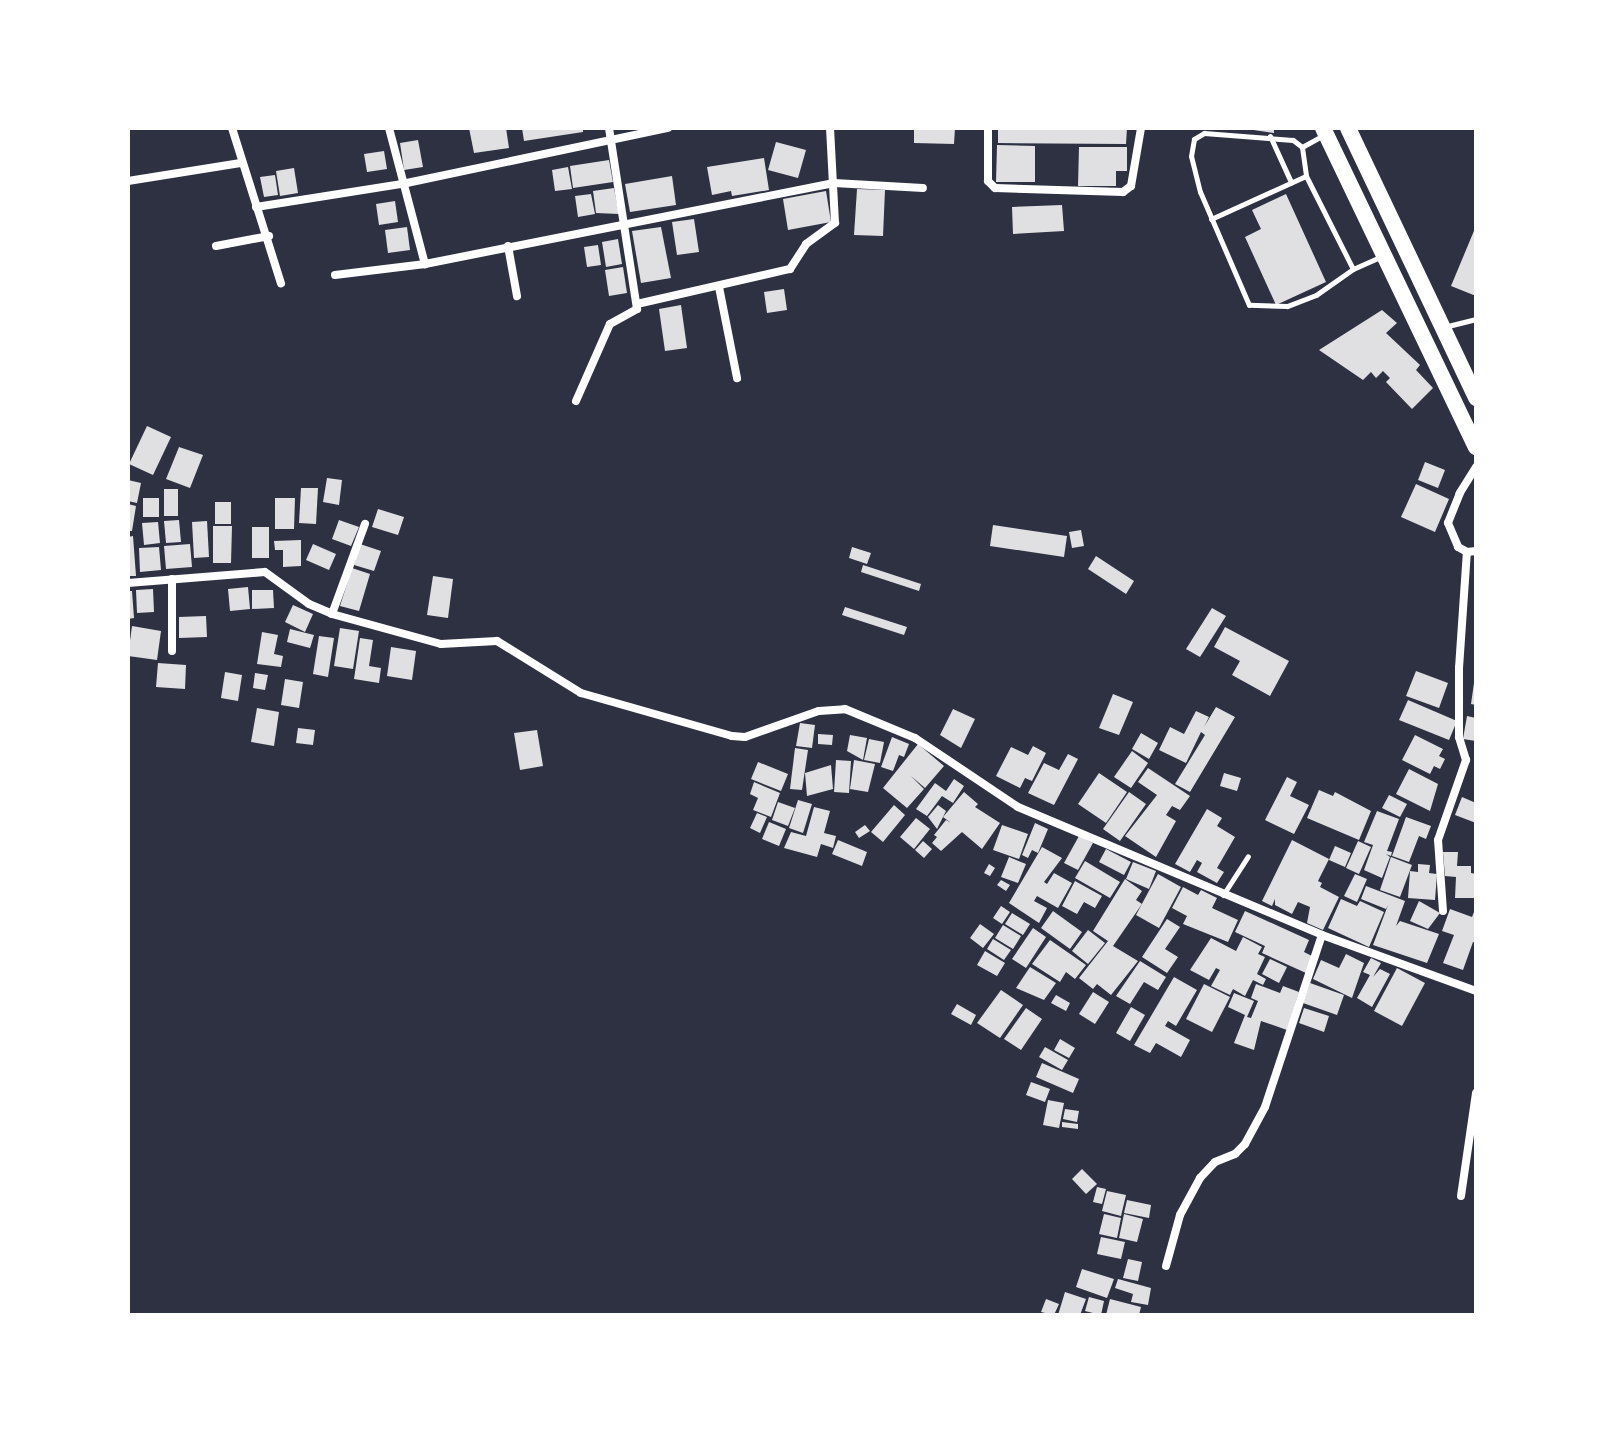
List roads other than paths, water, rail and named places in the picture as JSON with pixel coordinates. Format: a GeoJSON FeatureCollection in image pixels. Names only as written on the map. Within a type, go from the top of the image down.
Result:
{"type":"FeatureCollection","features":[{"type":"Feature","properties":{"kind":"main road"},"geometry":{"type":"LineString","coordinates":[[1348,128],[1476,398]]}},
{"type":"Feature","properties":{"kind":"main road"},"geometry":{"type":"LineString","coordinates":[[1324,131],[1475,443]]}},
{"type":"Feature","properties":{"kind":"street"},"geometry":{"type":"LineString","coordinates":[[232,128],[256,207],[269,236],[281,283]]}},
{"type":"Feature","properties":{"kind":"street"},"geometry":{"type":"LineString","coordinates":[[389,128],[425,264]]}},
{"type":"Feature","properties":{"kind":"street"},"geometry":{"type":"LineString","coordinates":[[576,401],[610,324],[634,313],[637,304],[608,139],[609,128]]}},
{"type":"Feature","properties":{"kind":"street"},"geometry":{"type":"LineString","coordinates":[[256,207],[402,184],[668,128]]}},
{"type":"Feature","properties":{"kind":"street"},"geometry":{"type":"LineString","coordinates":[[637,304],[790,269],[806,244],[835,223],[830,128]]}},
{"type":"Feature","properties":{"kind":"street"},"geometry":{"type":"LineString","coordinates":[[988,128],[988,181],[995,188],[1123,192],[1131,186],[1141,128]]}},
{"type":"Feature","properties":{"kind":"street"},"geometry":{"type":"LineString","coordinates":[[128,181],[241,163]]}},
{"type":"Feature","properties":{"kind":"street"},"geometry":{"type":"LineString","coordinates":[[335,275],[425,264],[834,183],[923,188]]}},
{"type":"Feature","properties":{"kind":"street"},"geometry":{"type":"LineString","coordinates":[[216,246],[269,236]]}},
{"type":"Feature","properties":{"kind":"street"},"geometry":{"type":"LineString","coordinates":[[508,246],[517,296]]}},
{"type":"Feature","properties":{"kind":"street"},"geometry":{"type":"LineString","coordinates":[[719,287],[737,378]]}},
{"type":"Feature","properties":{"kind":"street"},"geometry":{"type":"LineString","coordinates":[[1443,911],[1438,840],[1466,760],[1459,737],[1459,668],[1472,551],[1453,540],[1448,523],[1460,493],[1476,467]]}},
{"type":"Feature","properties":{"kind":"street"},"geometry":{"type":"LineString","coordinates":[[332,614],[365,524]]}},
{"type":"Feature","properties":{"kind":"street"},"geometry":{"type":"LineString","coordinates":[[128,583],[265,572],[309,604],[332,614],[441,644],[497,641],[581,693],[732,736],[745,737],[819,711],[845,709],[915,738],[1018,807],[1322,935],[1476,991]]}},
{"type":"Feature","properties":{"kind":"street"},"geometry":{"type":"LineString","coordinates":[[172,579],[172,651]]}},
{"type":"Feature","properties":{"kind":"street"},"geometry":{"type":"LineString","coordinates":[[1166,1266],[1180,1215],[1200,1178],[1215,1162],[1235,1154],[1245,1144],[1265,1107],[1322,935]]}},
{"type":"Feature","properties":{"kind":"street"},"geometry":{"type":"LineString","coordinates":[[1461,1196],[1476,1093]]}},
{"type":"Feature","properties":{"kind":"lane"},"geometry":{"type":"LineString","coordinates":[[1302,147],[1324,131]]}},
{"type":"Feature","properties":{"kind":"lane"},"geometry":{"type":"LineString","coordinates":[[1353,269],[1306,176],[1302,147],[1289,137],[1204,133],[1194,139],[1191,156],[1211,219],[1249,305],[1287,306],[1316,295],[1353,269],[1382,256]]}},
{"type":"Feature","properties":{"kind":"lane"},"geometry":{"type":"LineString","coordinates":[[1270,136],[1291,182]]}},
{"type":"Feature","properties":{"kind":"lane"},"geometry":{"type":"LineString","coordinates":[[1211,219],[1306,176]]}},
{"type":"Feature","properties":{"kind":"lane"},"geometry":{"type":"LineString","coordinates":[[1443,328],[1476,319]]}},
{"type":"Feature","properties":{"kind":"lane"},"geometry":{"type":"LineString","coordinates":[[1223,895],[1248,856]]}}]}
